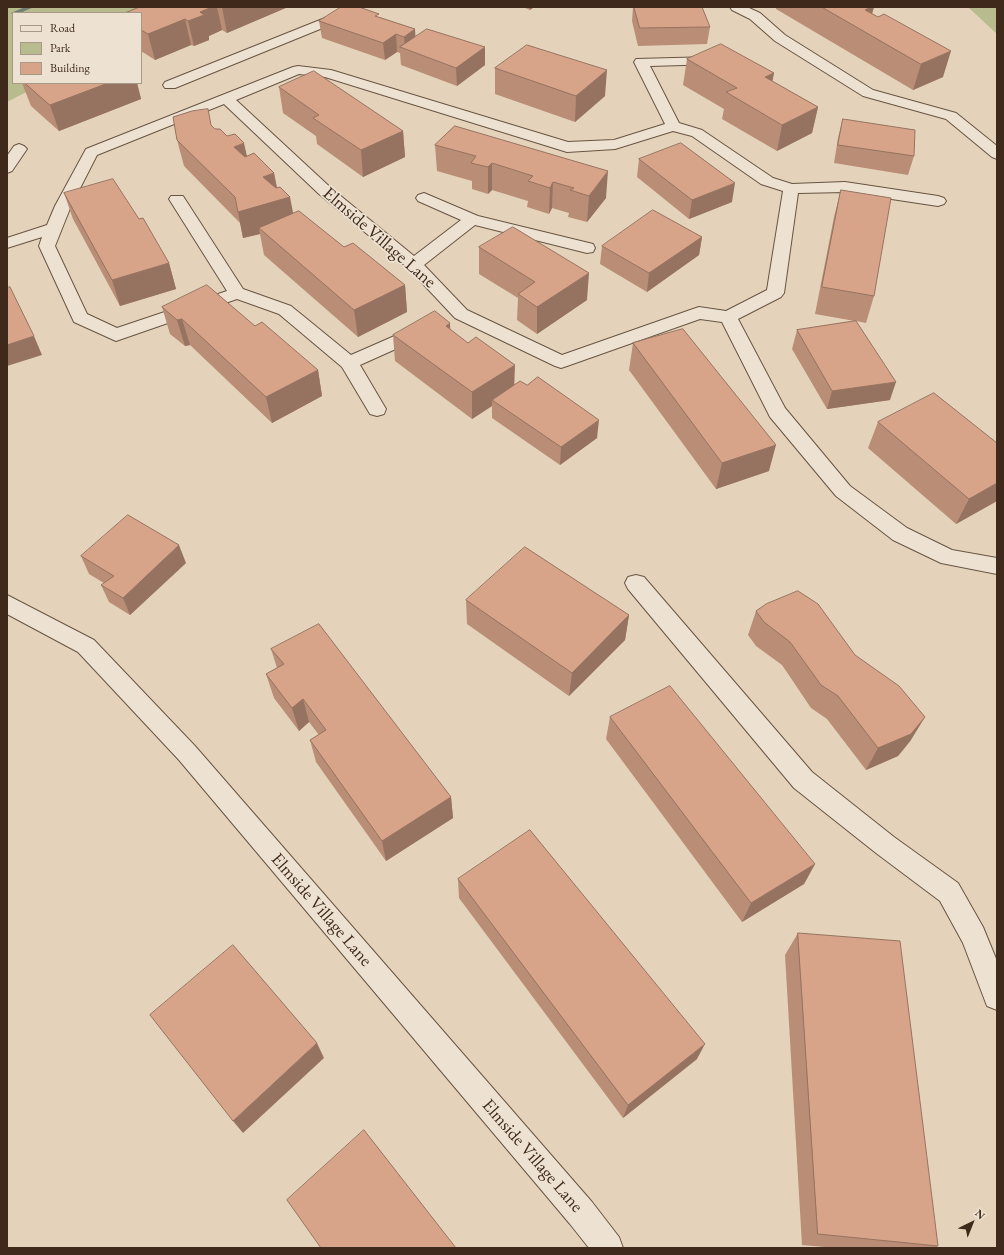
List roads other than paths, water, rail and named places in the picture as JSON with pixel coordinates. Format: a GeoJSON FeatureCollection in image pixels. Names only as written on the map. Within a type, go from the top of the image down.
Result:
{"type":"FeatureCollection","features":[{"type":"Feature","properties":{"kind":"street"},"geometry":{"type":"LineString","coordinates":[[737,7],[754,16],[780,38],[868,93],[951,116],[997,154]]}},
{"type":"Feature","properties":{"kind":"street"},"geometry":{"type":"LineString","coordinates":[[170,84],[325,22]]}},
{"type":"Feature","properties":{"kind":"street"},"geometry":{"type":"LineString","coordinates":[[272,43],[294,60],[326,73],[567,147],[615,144],[673,126],[697,133],[766,181],[791,189],[845,187],[938,201]]}},
{"type":"Feature","properties":{"kind":"street"},"geometry":{"type":"LineString","coordinates":[[237,293],[116,335],[80,318],[47,246],[63,206],[91,152],[227,99],[294,60]]}},
{"type":"Feature","properties":{"kind":"street"},"geometry":{"type":"LineString","coordinates":[[673,126],[641,62],[712,61]]}},
{"type":"Feature","properties":{"kind":"street","name":"Elmside Village Lane"},"geometry":{"type":"LineString","coordinates":[[227,99],[325,192],[414,264],[447,320],[561,362],[699,313],[728,317]]}},
{"type":"Feature","properties":{"kind":"street"},"geometry":{"type":"LineString","coordinates":[[7,168],[19,149]]}},
{"type":"Feature","properties":{"kind":"street"},"geometry":{"type":"LineString","coordinates":[[791,189],[775,293],[728,317],[777,412],[843,491],[900,534],[948,557],[997,566]]}},
{"type":"Feature","properties":{"kind":"street"},"geometry":{"type":"LineString","coordinates":[[424,198],[472,219],[587,248]]}},
{"type":"Feature","properties":{"kind":"street"},"geometry":{"type":"LineString","coordinates":[[177,200],[237,293],[285,310],[349,363],[377,409]]}},
{"type":"Feature","properties":{"kind":"street"},"geometry":{"type":"LineString","coordinates":[[414,264],[472,219]]}},
{"type":"Feature","properties":{"kind":"street"},"geometry":{"type":"LineString","coordinates":[[7,243],[54,228]]}},
{"type":"Feature","properties":{"kind":"street"},"geometry":{"type":"LineString","coordinates":[[349,363],[447,320]]}},
{"type":"Feature","properties":{"kind":"street"},"geometry":{"type":"LineString","coordinates":[[636,583],[803,780],[885,845],[949,892],[974,936],[997,996]]}},
{"type":"Feature","properties":{"kind":"street","name":"Elmside Village Lane"},"geometry":{"type":"LineString","coordinates":[[7,604],[86,646],[160,725],[197,766],[576,1207],[608,1248]]}},
{"type":"Feature","properties":{"kind":"waterway"},"geometry":{"type":"LineString","coordinates":[[17,12],[31,7]]}}]}
